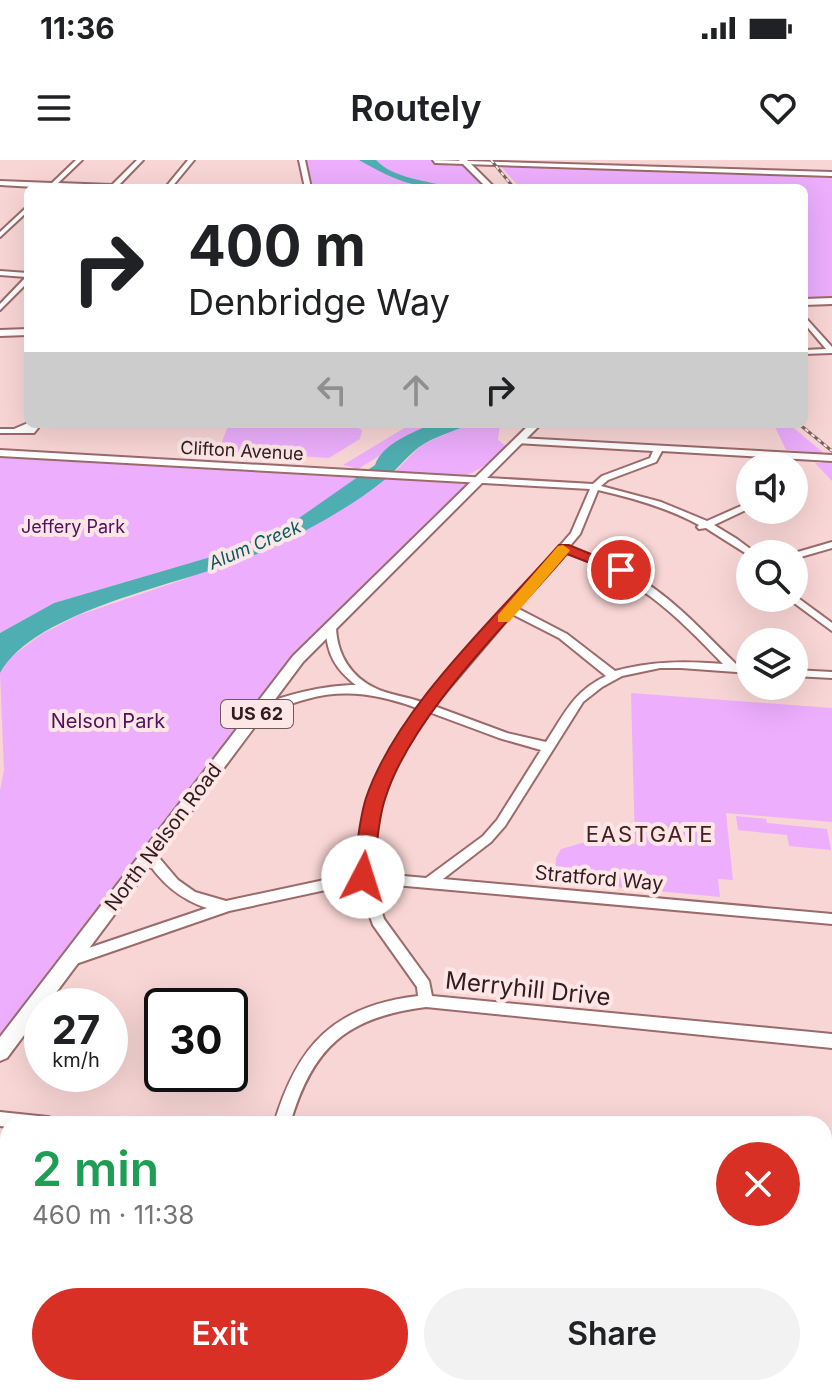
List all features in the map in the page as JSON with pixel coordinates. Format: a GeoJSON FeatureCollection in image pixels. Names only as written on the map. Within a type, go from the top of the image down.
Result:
{"type":"FeatureCollection","features":[{"type":"Feature","properties":{"kind":"main road"},"geometry":{"type":"LineString","coordinates":[[463,160],[487,184]]}},
{"type":"Feature","properties":{"kind":"main road"},"geometry":{"type":"LineString","coordinates":[[808,302],[832,301]]}},
{"type":"Feature","properties":{"kind":"main road"},"geometry":{"type":"LineString","coordinates":[[0,333],[24,332]]}},
{"type":"Feature","properties":{"kind":"main road","name":"North Nelson Road"},"geometry":{"type":"LineString","coordinates":[[0,1052],[298,659],[532,428]]}},
{"type":"Feature","properties":{"kind":"street"},"geometry":{"type":"LineString","coordinates":[[53,184],[79,160]]}},
{"type":"Feature","properties":{"kind":"street"},"geometry":{"type":"LineString","coordinates":[[118,184],[140,160]]}},
{"type":"Feature","properties":{"kind":"street"},"geometry":{"type":"LineString","coordinates":[[171,184],[191,160]]}},
{"type":"Feature","properties":{"kind":"street"},"geometry":{"type":"LineString","coordinates":[[302,160],[307,184]]}},
{"type":"Feature","properties":{"kind":"street"},"geometry":{"type":"LineString","coordinates":[[676,160],[677,168]]}},
{"type":"Feature","properties":{"kind":"street"},"geometry":{"type":"LineString","coordinates":[[435,161],[832,174]]}},
{"type":"Feature","properties":{"kind":"street"},"geometry":{"type":"LineString","coordinates":[[804,161],[809,173]]}},
{"type":"Feature","properties":{"kind":"street"},"geometry":{"type":"LineString","coordinates":[[0,183],[24,184]]}},
{"type":"Feature","properties":{"kind":"street"},"geometry":{"type":"LineString","coordinates":[[0,235],[24,212]]}},
{"type":"Feature","properties":{"kind":"street"},"geometry":{"type":"LineString","coordinates":[[0,224],[10,225]]}},
{"type":"Feature","properties":{"kind":"street"},"geometry":{"type":"LineString","coordinates":[[0,273],[24,276]]}},
{"type":"Feature","properties":{"kind":"street"},"geometry":{"type":"LineString","coordinates":[[0,308],[24,281]]}},
{"type":"Feature","properties":{"kind":"street"},"geometry":{"type":"LineString","coordinates":[[808,323],[832,351]]}},
{"type":"Feature","properties":{"kind":"street"},"geometry":{"type":"LineString","coordinates":[[808,352],[832,351]]}},
{"type":"Feature","properties":{"kind":"street"},"geometry":{"type":"LineString","coordinates":[[0,431],[18,432]]}},
{"type":"Feature","properties":{"kind":"street"},"geometry":{"type":"LineString","coordinates":[[519,441],[736,453]]}},
{"type":"Feature","properties":{"kind":"street"},"geometry":{"type":"LineString","coordinates":[[426,1001],[424,985],[378,921],[363,877],[375,800],[395,753],[425,709],[564,548],[584,518],[594,490],[605,478],[653,460],[659,448]]}},
{"type":"Feature","properties":{"kind":"street","name":"Clifton Avenue"},"geometry":{"type":"LineString","coordinates":[[0,453],[594,490],[650,500],[704,526]]}},
{"type":"Feature","properties":{"kind":"street"},"geometry":{"type":"LineString","coordinates":[[808,457],[832,458]]}},
{"type":"Feature","properties":{"kind":"street"},"geometry":{"type":"LineString","coordinates":[[704,526],[736,511]]}},
{"type":"Feature","properties":{"kind":"street"},"geometry":{"type":"LineString","coordinates":[[704,526],[736,545]]}},
{"type":"Feature","properties":{"kind":"street"},"geometry":{"type":"LineString","coordinates":[[704,526],[736,552]]}},
{"type":"Feature","properties":{"kind":"street"},"geometry":{"type":"LineString","coordinates":[[808,552],[832,545]]}},
{"type":"Feature","properties":{"kind":"street"},"geometry":{"type":"LineString","coordinates":[[564,548],[601,560],[641,580],[733,668]]}},
{"type":"Feature","properties":{"kind":"street"},"geometry":{"type":"LineString","coordinates":[[808,600],[832,619]]}},
{"type":"Feature","properties":{"kind":"street"},"geometry":{"type":"LineString","coordinates":[[808,609],[832,628]]}},
{"type":"Feature","properties":{"kind":"street"},"geometry":{"type":"LineString","coordinates":[[512,610],[563,636],[611,674]]}},
{"type":"Feature","properties":{"kind":"street"},"geometry":{"type":"LineString","coordinates":[[331,628],[332,649],[339,666],[370,690],[508,737],[548,747]]}},
{"type":"Feature","properties":{"kind":"street"},"geometry":{"type":"LineString","coordinates":[[428,883],[487,839],[579,699],[611,674],[658,665],[736,668]]}},
{"type":"Feature","properties":{"kind":"street"},"geometry":{"type":"LineString","coordinates":[[808,674],[832,675]]}},
{"type":"Feature","properties":{"kind":"street"},"geometry":{"type":"LineString","coordinates":[[258,712],[322,691],[370,690]]}},
{"type":"Feature","properties":{"kind":"street"},"geometry":{"type":"LineString","coordinates":[[150,856],[167,881],[184,895],[204,903],[228,906]]}},
{"type":"Feature","properties":{"kind":"street","name":"Stratford Way"},"geometry":{"type":"LineString","coordinates":[[70,960],[228,906],[363,877],[832,919]]}},
{"type":"Feature","properties":{"kind":"street","name":"Merryhill Drive"},"geometry":{"type":"LineString","coordinates":[[285,1116],[300,1073],[340,1027],[381,1006],[426,1001],[832,1041]]}},
{"type":"Feature","properties":{"kind":"green space"},"geometry":{"type":"Polygon","coordinates":[[[304,160],[458,160],[483,184],[310,184],[304,160]]]}},
{"type":"Feature","properties":{"kind":"green space"},"geometry":{"type":"Polygon","coordinates":[[[498,163],[832,175],[832,298],[808,299],[808,184],[516,184],[498,163]]]}},
{"type":"Feature","properties":{"kind":"green space"},"geometry":{"type":"Polygon","coordinates":[[[227,428],[362,430],[360,439],[329,458],[218,451],[227,428]]]}},
{"type":"Feature","properties":{"kind":"green space"},"geometry":{"type":"Polygon","coordinates":[[[404,428],[425,428],[358,469],[343,465],[404,428]]]}},
{"type":"Feature","properties":{"kind":"green space"},"geometry":{"type":"Polygon","coordinates":[[[460,428],[500,428],[498,440],[506,446],[490,461],[465,475],[394,473],[421,445],[460,428]]]}},
{"type":"Feature","properties":{"kind":"green space"},"geometry":{"type":"Polygon","coordinates":[[[775,428],[794,428],[832,460],[832,481],[815,463],[823,463],[812,452],[786,450],[775,428]]]}},
{"type":"Feature","properties":{"kind":"green space","name":"Nelson Park"},"geometry":{"type":"Polygon","coordinates":[[[0,455],[357,478],[470,482],[292,655],[36,988],[24,988],[24,1004],[0,1035],[0,791],[4,770],[0,673],[8,659],[42,634],[79,615],[188,578],[313,520],[355,481],[299,518],[231,551],[54,603],[0,633],[0,455]]]}},
{"type":"Feature","properties":{"kind":"green space"},"geometry":{"type":"Polygon","coordinates":[[[631,693],[832,708],[832,822],[726,813],[733,880],[718,879],[720,897],[555,881],[556,858],[561,849],[586,842],[635,844],[631,693]]]}},
{"type":"Feature","properties":{"kind":"green space"},"geometry":{"type":"Polygon","coordinates":[[[736,816],[766,819],[767,823],[827,829],[831,850],[789,846],[787,835],[738,830],[736,816]]]}},
{"type":"Feature","properties":{"kind":"water"},"geometry":{"type":"Polygon","coordinates":[[[359,160],[376,160],[401,175],[436,184],[416,184],[359,160]]]}},
{"type":"Feature","properties":{"kind":"water","name":"Alum Creek"},"geometry":{"type":"Polygon","coordinates":[[[423,428],[459,428],[419,447],[370,491],[313,527],[238,561],[83,613],[48,630],[20,650],[0,673],[0,633],[54,603],[231,551],[299,518],[375,465],[384,451],[423,428]]]}},
{"type":"Feature","properties":{"kind":"railway"},"geometry":{"type":"LineString","coordinates":[[491,160],[511,184]]}},
{"type":"Feature","properties":{"kind":"railway"},"geometry":{"type":"LineString","coordinates":[[804,428],[832,451]]}},
{"type":"Feature","properties":{"kind":"slow traffic"},"geometry":{"type":"LineString","coordinates":[[503,619],[563,550]]}},
{"type":"Feature","properties":{"kind":"district","name":"EASTGATE"},"geometry":{"type":"Point","coordinates":[650,834]}},
{"type":"Feature","properties":{"kind":"route"},"geometry":{"type":"LineString","coordinates":[[363,877],[370,819],[384,775],[410,728],[425,709],[564,548],[621,570]]}},
{"type":"Feature","properties":{"kind":"park label","name":"Jeffery Park"},"geometry":{"type":"Point","coordinates":[73,527]}}]}
